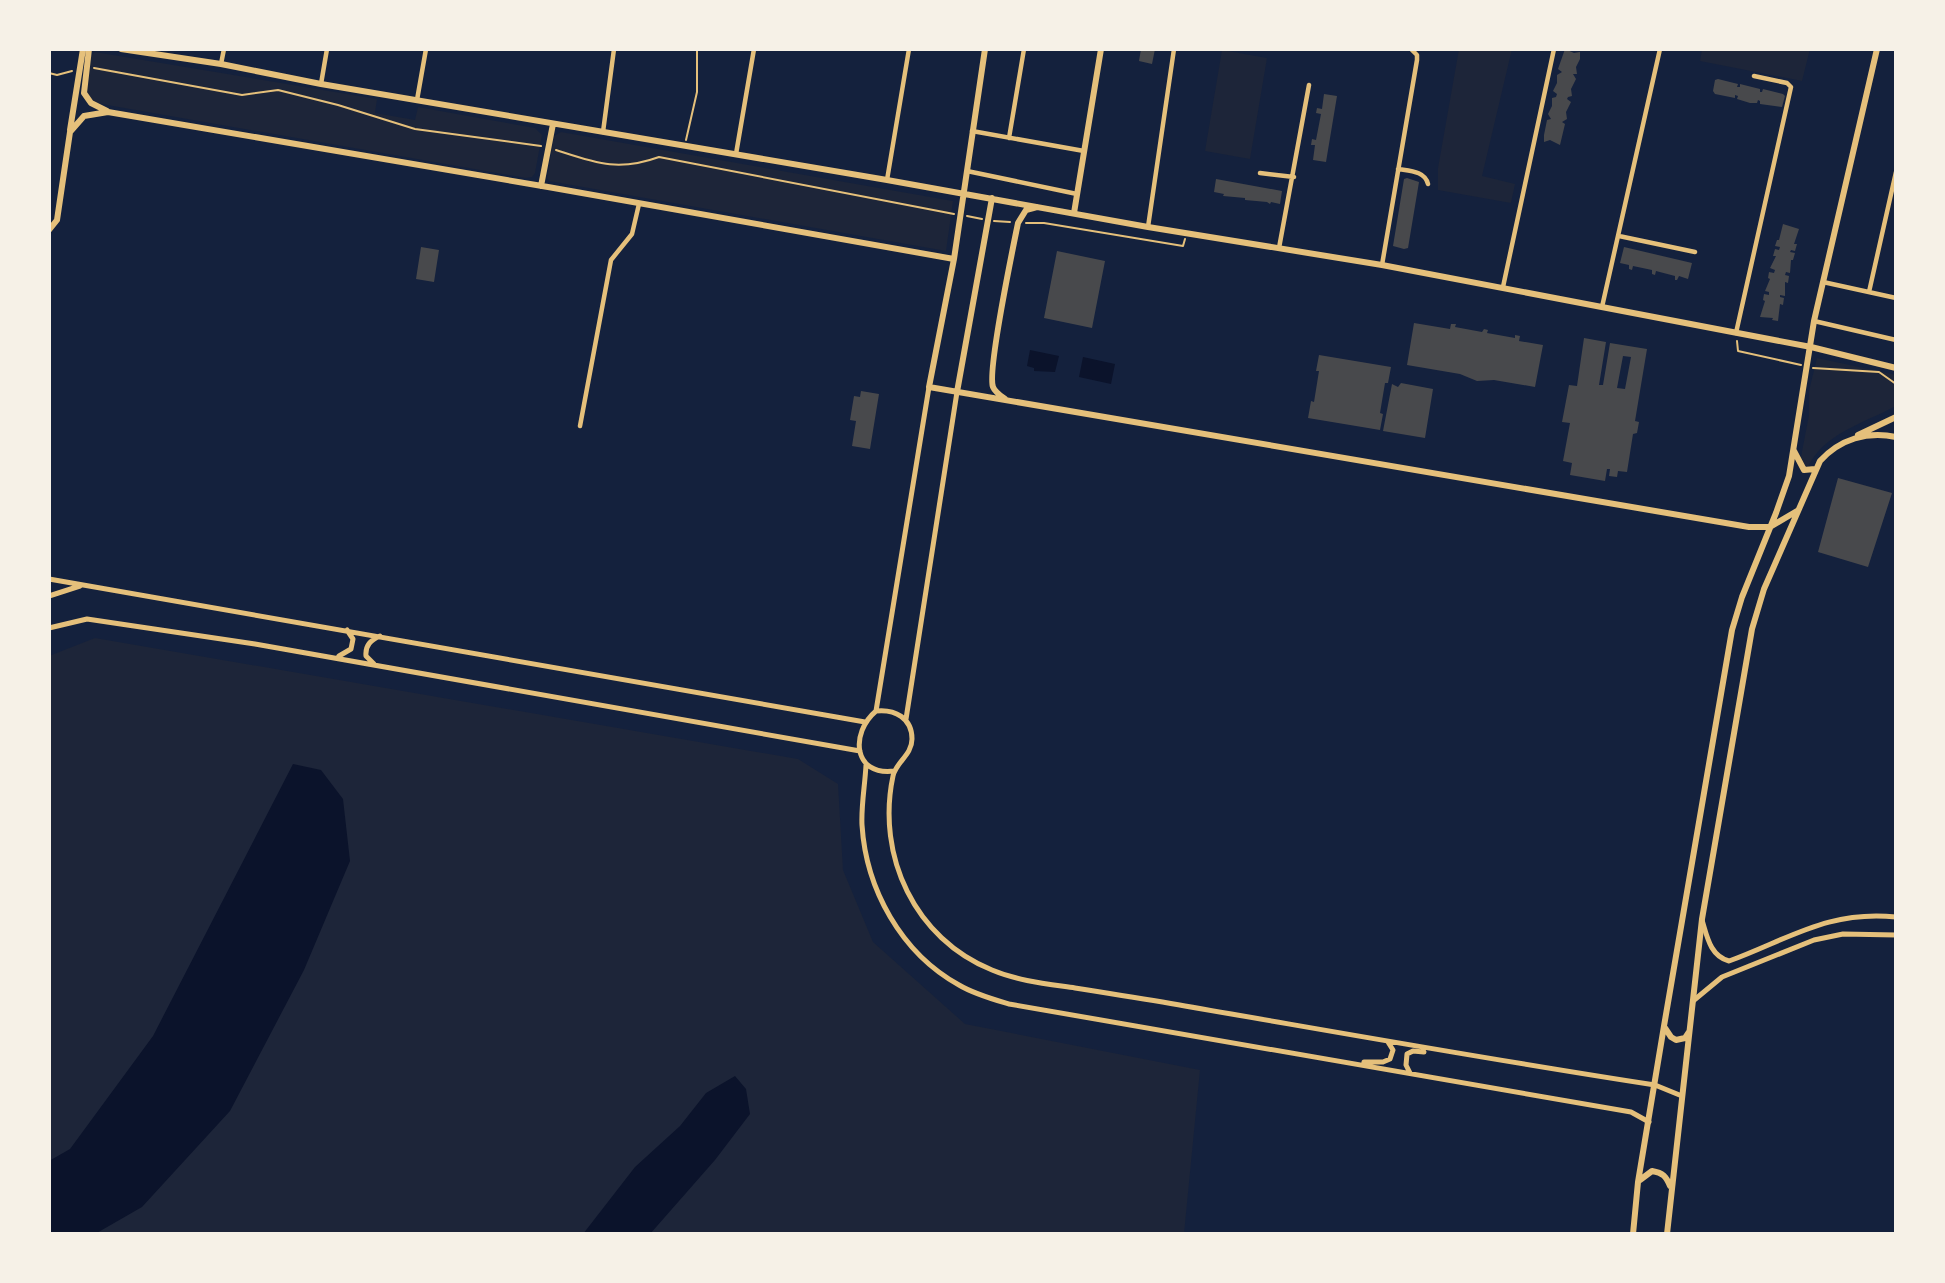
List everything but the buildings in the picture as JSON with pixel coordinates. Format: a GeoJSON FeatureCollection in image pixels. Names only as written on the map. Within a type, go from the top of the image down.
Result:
{"type":"FeatureCollection","features":[{"type":"Feature","properties":{"kind":"main road"},"geometry":{"type":"LineString","coordinates":[[83,49],[84,93],[86,98],[108,112]]}},
{"type":"Feature","properties":{"kind":"main road"},"geometry":{"type":"LineString","coordinates":[[49,230],[57,220],[69,132],[89,49]]}},
{"type":"Feature","properties":{"kind":"main road"},"geometry":{"type":"LineString","coordinates":[[121,49],[1382,265],[1811,347],[1896,368]]}},
{"type":"Feature","properties":{"kind":"main road"},"geometry":{"type":"LineString","coordinates":[[985,49],[954,259],[929,387],[1749,527],[1770,527],[1797,510]]}},
{"type":"Feature","properties":{"kind":"main road"},"geometry":{"type":"LineString","coordinates":[[1074,214],[1101,49]]}},
{"type":"Feature","properties":{"kind":"main road"},"geometry":{"type":"LineString","coordinates":[[1633,1234],[1638,1182],[1732,629],[1788,476],[1814,321],[1875,49]]}},
{"type":"Feature","properties":{"kind":"main road"},"geometry":{"type":"LineString","coordinates":[[69,132],[84,116],[108,112],[954,259]]}},
{"type":"Feature","properties":{"kind":"main road"},"geometry":{"type":"LineString","coordinates":[[541,186],[553,124]]}},
{"type":"Feature","properties":{"kind":"main road"},"geometry":{"type":"LineString","coordinates":[[957,392],[992,198]]}},
{"type":"Feature","properties":{"kind":"main road"},"geometry":{"type":"LineString","coordinates":[[1007,401],[993,387],[992,379],[1018,223],[1026,211],[1039,207]]}},
{"type":"Feature","properties":{"kind":"main road"},"geometry":{"type":"LineString","coordinates":[[1667,1234],[1702,919],[1752,629],[1764,589],[1815,469],[1828,453],[1849,439],[1896,417]]}},
{"type":"Feature","properties":{"kind":"main road"},"geometry":{"type":"LineString","coordinates":[[1849,439],[1869,436],[1896,437]]}},
{"type":"Feature","properties":{"kind":"main road"},"geometry":{"type":"LineString","coordinates":[[1793,449],[1804,470],[1815,469]]}},
{"type":"Feature","properties":{"kind":"main road"},"geometry":{"type":"LineString","coordinates":[[1664,1026],[1676,1040],[1685,1038],[1690,1029]]}},
{"type":"Feature","properties":{"kind":"main road"},"geometry":{"type":"LineString","coordinates":[[1638,1182],[1651,1171],[1658,1172],[1667,1178],[1671,1188]]}},
{"type":"Feature","properties":{"kind":"street"},"geometry":{"type":"LineString","coordinates":[[221,64],[224,49]]}},
{"type":"Feature","properties":{"kind":"street"},"geometry":{"type":"LineString","coordinates":[[321,84],[327,49]]}},
{"type":"Feature","properties":{"kind":"street"},"geometry":{"type":"LineString","coordinates":[[417,100],[426,49]]}},
{"type":"Feature","properties":{"kind":"street"},"geometry":{"type":"LineString","coordinates":[[603,132],[614,49]]}},
{"type":"Feature","properties":{"kind":"street"},"geometry":{"type":"LineString","coordinates":[[736,154],[754,49]]}},
{"type":"Feature","properties":{"kind":"street"},"geometry":{"type":"LineString","coordinates":[[887,180],[909,49]]}},
{"type":"Feature","properties":{"kind":"street"},"geometry":{"type":"LineString","coordinates":[[1148,227],[1174,49]]}},
{"type":"Feature","properties":{"kind":"street"},"geometry":{"type":"LineString","coordinates":[[1382,265],[1417,60],[1417,55],[1411,49]]}},
{"type":"Feature","properties":{"kind":"street"},"geometry":{"type":"LineString","coordinates":[[1503,287],[1554,49]]}},
{"type":"Feature","properties":{"kind":"street"},"geometry":{"type":"LineString","coordinates":[[1602,308],[1660,49]]}},
{"type":"Feature","properties":{"kind":"street"},"geometry":{"type":"LineString","coordinates":[[1009,138],[1024,50]]}},
{"type":"Feature","properties":{"kind":"street"},"geometry":{"type":"LineString","coordinates":[[1736,333],[1791,87],[1787,83],[1754,76]]}},
{"type":"Feature","properties":{"kind":"street"},"geometry":{"type":"LineString","coordinates":[[1279,249],[1309,85]]}},
{"type":"Feature","properties":{"kind":"street"},"geometry":{"type":"LineString","coordinates":[[972,131],[1085,151]]}},
{"type":"Feature","properties":{"kind":"street"},"geometry":{"type":"LineString","coordinates":[[1398,169],[1421,173],[1428,184]]}},
{"type":"Feature","properties":{"kind":"street"},"geometry":{"type":"LineString","coordinates":[[966,171],[1077,194]]}},
{"type":"Feature","properties":{"kind":"street"},"geometry":{"type":"LineString","coordinates":[[1869,292],[1896,172]]}},
{"type":"Feature","properties":{"kind":"street"},"geometry":{"type":"LineString","coordinates":[[1260,173],[1294,177]]}},
{"type":"Feature","properties":{"kind":"street"},"geometry":{"type":"LineString","coordinates":[[580,426],[611,260],[632,234],[639,204]]}},
{"type":"Feature","properties":{"kind":"street"},"geometry":{"type":"LineString","coordinates":[[1619,236],[1695,252]]}},
{"type":"Feature","properties":{"kind":"street"},"geometry":{"type":"LineString","coordinates":[[1823,282],[1896,298]]}},
{"type":"Feature","properties":{"kind":"street"},"geometry":{"type":"LineString","coordinates":[[1814,321],[1896,340]]}},
{"type":"Feature","properties":{"kind":"street"},"geometry":{"type":"LineString","coordinates":[[929,387],[876,711],[865,722],[859,736],[860,751],[866,765],[862,822],[872,881],[902,935],[920,956],[958,985],[1009,1004],[1631,1112],[1649,1122]]}},
{"type":"Feature","properties":{"kind":"street"},"geometry":{"type":"LineString","coordinates":[[906,719],[957,392]]}},
{"type":"Feature","properties":{"kind":"street"},"geometry":{"type":"LineString","coordinates":[[49,579],[865,722]]}},
{"type":"Feature","properties":{"kind":"street"},"geometry":{"type":"LineString","coordinates":[[49,596],[83,585]]}},
{"type":"Feature","properties":{"kind":"street"},"geometry":{"type":"LineString","coordinates":[[49,628],[87,619],[336,657],[860,751]]}},
{"type":"Feature","properties":{"kind":"street"},"geometry":{"type":"LineString","coordinates":[[336,657],[351,649],[353,639],[347,630]]}},
{"type":"Feature","properties":{"kind":"street"},"geometry":{"type":"LineString","coordinates":[[378,666],[368,660],[365,652],[372,640],[380,636]]}},
{"type":"Feature","properties":{"kind":"street"},"geometry":{"type":"LineString","coordinates":[[866,765],[878,772],[894,771],[901,765],[911,746],[911,730],[906,719],[896,712],[876,711]]}},
{"type":"Feature","properties":{"kind":"street"},"geometry":{"type":"LineString","coordinates":[[894,771],[890,825],[892,849],[903,885],[926,923],[943,942],[993,971],[1027,980],[1479,1058],[1655,1085],[1682,1096]]}},
{"type":"Feature","properties":{"kind":"street"},"geometry":{"type":"LineString","coordinates":[[1702,919],[1711,947],[1722,959],[1729,961],[1822,922],[1853,917],[1896,917]]}},
{"type":"Feature","properties":{"kind":"street"},"geometry":{"type":"LineString","coordinates":[[1693,1001],[1722,977],[1814,940],[1843,934],[1896,935]]}},
{"type":"Feature","properties":{"kind":"street"},"geometry":{"type":"LineString","coordinates":[[1333,1060],[1377,1063],[1387,1061],[1393,1051],[1388,1042]]}},
{"type":"Feature","properties":{"kind":"street"},"geometry":{"type":"LineString","coordinates":[[1410,1073],[1405,1061],[1407,1054],[1413,1051],[1479,1058]]}},
{"type":"Feature","properties":{"kind":"path"},"geometry":{"type":"LineString","coordinates":[[678,161],[697,92],[697,49]]}},
{"type":"Feature","properties":{"kind":"path"},"geometry":{"type":"LineString","coordinates":[[49,73],[57,75],[83,69],[173,81],[242,95],[278,90],[415,129],[549,147],[589,161],[612,165],[636,165],[659,157],[988,220],[1044,223],[1183,246],[1187,233]]}},
{"type":"Feature","properties":{"kind":"shaded area"},"geometry":{"type":"Polygon","coordinates":[[[1459,49],[1512,49],[1482,176],[1515,184],[1511,203],[1438,190],[1438,168],[1459,49]]]}},
{"type":"Feature","properties":{"kind":"shaded area"},"geometry":{"type":"Polygon","coordinates":[[[1702,49],[1810,49],[1802,81],[1700,61],[1702,49]]]}},
{"type":"Feature","properties":{"kind":"shaded area"},"geometry":{"type":"Polygon","coordinates":[[[1222,50],[1267,58],[1250,159],[1205,151],[1222,50]]]}},
{"type":"Feature","properties":{"kind":"shaded area"},"geometry":{"type":"Polygon","coordinates":[[[95,52],[377,99],[375,113],[415,120],[418,107],[535,128],[542,135],[535,173],[526,178],[90,102],[86,98],[91,56],[95,52]]]}},
{"type":"Feature","properties":{"kind":"shaded area"},"geometry":{"type":"Polygon","coordinates":[[[561,132],[953,201],[946,251],[549,181],[547,178],[554,136],[561,132]]]}},
{"type":"Feature","properties":{"kind":"shaded area"},"geometry":{"type":"Polygon","coordinates":[[[1030,350],[1059,356],[1055,372],[1034,371],[1034,368],[1027,366],[1030,350]]]}},
{"type":"Feature","properties":{"kind":"shaded area"},"geometry":{"type":"Polygon","coordinates":[[[1083,357],[1115,364],[1111,384],[1079,377],[1083,357]]]}},
{"type":"Feature","properties":{"kind":"shaded area"},"geometry":{"type":"Polygon","coordinates":[[[1817,358],[1896,375],[1896,406],[1833,438],[1814,457],[1807,469],[1800,462],[1809,415],[1809,391],[1817,358]]]}},
{"type":"Feature","properties":{"kind":"shaded area"},"geometry":{"type":"Polygon","coordinates":[[[95,638],[798,759],[838,784],[843,870],[873,942],[965,1024],[1200,1070],[1184,1234],[49,1234],[49,656],[95,638]]]}},
{"type":"Feature","properties":{"kind":"shaded area"},"geometry":{"type":"Polygon","coordinates":[[[293,764],[321,770],[343,799],[350,861],[304,970],[230,1111],[142,1207],[95,1234],[49,1234],[49,1161],[70,1149],[153,1036],[293,764]]]}},
{"type":"Feature","properties":{"kind":"shaded area"},"geometry":{"type":"Polygon","coordinates":[[[735,1076],[746,1089],[750,1114],[715,1160],[650,1234],[583,1234],[635,1167],[680,1126],[706,1093],[735,1076]]]}}]}
